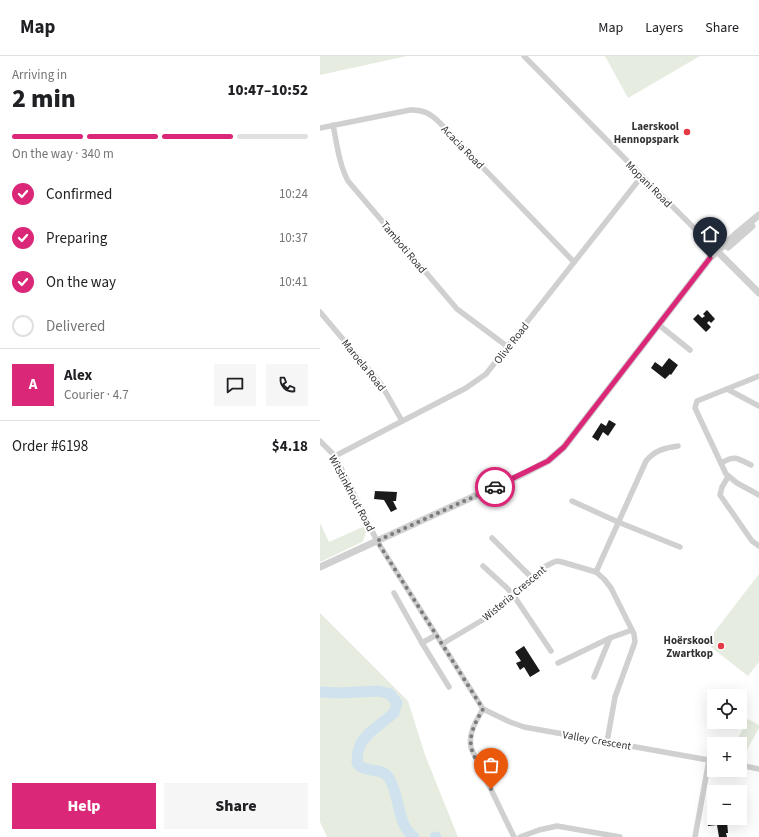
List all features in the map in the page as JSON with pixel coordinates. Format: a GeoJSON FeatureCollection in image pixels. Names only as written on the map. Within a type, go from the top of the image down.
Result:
{"type":"FeatureCollection","features":[{"type":"Feature","properties":{"kind":"street","name":"Mopani Road"},"geometry":{"type":"LineString","coordinates":[[524,56],[759,293]]}},
{"type":"Feature","properties":{"kind":"street","name":"Acacia Road"},"geometry":{"type":"LineString","coordinates":[[320,128],[410,110],[420,110],[428,113],[440,123],[574,262]]}},
{"type":"Feature","properties":{"kind":"street","name":"Tamboti Road"},"geometry":{"type":"LineString","coordinates":[[333,125],[340,162],[348,181],[457,309],[508,347]]}},
{"type":"Feature","properties":{"kind":"street","name":"Olive Road"},"geometry":{"type":"LineString","coordinates":[[335,456],[466,388],[486,374],[642,176]]}},
{"type":"Feature","properties":{"kind":"street"},"geometry":{"type":"LineString","coordinates":[[320,567],[525,473],[554,457],[564,447],[706,264],[759,215]]}},
{"type":"Feature","properties":{"kind":"street"},"geometry":{"type":"LineString","coordinates":[[719,252],[759,221]]}},
{"type":"Feature","properties":{"kind":"street","name":"Maroela Road"},"geometry":{"type":"LineString","coordinates":[[320,312],[382,384],[402,421]]}},
{"type":"Feature","properties":{"kind":"street"},"geometry":{"type":"LineString","coordinates":[[659,325],[690,350]]}},
{"type":"Feature","properties":{"kind":"street"},"geometry":{"type":"LineString","coordinates":[[759,376],[697,401],[695,408],[726,474],[759,495]]}},
{"type":"Feature","properties":{"kind":"street"},"geometry":{"type":"LineString","coordinates":[[727,389],[759,406]]}},
{"type":"Feature","properties":{"kind":"street","name":"Witstinkhout Road"},"geometry":{"type":"LineString","coordinates":[[320,441],[335,456],[377,541],[483,709]]}},
{"type":"Feature","properties":{"kind":"street"},"geometry":{"type":"LineString","coordinates":[[607,742],[615,697],[635,642],[632,630],[611,588],[596,572],[646,461],[653,453],[659,450],[678,446]]}},
{"type":"Feature","properties":{"kind":"street"},"geometry":{"type":"LineString","coordinates":[[720,463],[728,458],[736,457],[751,465]]}},
{"type":"Feature","properties":{"kind":"street"},"geometry":{"type":"LineString","coordinates":[[728,476],[722,487],[720,495],[752,541],[759,546]]}},
{"type":"Feature","properties":{"kind":"street"},"geometry":{"type":"LineString","coordinates":[[572,501],[618,522],[680,547]]}},
{"type":"Feature","properties":{"kind":"street"},"geometry":{"type":"LineString","coordinates":[[492,538],[533,578]]}},
{"type":"Feature","properties":{"kind":"street","name":"Wisteria Crescent"},"geometry":{"type":"LineString","coordinates":[[442,644],[491,615],[547,565],[557,561],[596,572]]}},
{"type":"Feature","properties":{"kind":"street"},"geometry":{"type":"LineString","coordinates":[[483,566],[514,596],[551,651]]}},
{"type":"Feature","properties":{"kind":"street"},"geometry":{"type":"LineString","coordinates":[[394,593],[449,687]]}},
{"type":"Feature","properties":{"kind":"street"},"geometry":{"type":"LineString","coordinates":[[558,663],[610,638],[632,630]]}},
{"type":"Feature","properties":{"kind":"street"},"geometry":{"type":"LineString","coordinates":[[422,643],[436,635]]}},
{"type":"Feature","properties":{"kind":"street"},"geometry":{"type":"LineString","coordinates":[[594,677],[610,638]]}},
{"type":"Feature","properties":{"kind":"street"},"geometry":{"type":"LineString","coordinates":[[483,709],[476,720],[471,735],[471,748],[514,837]]}},
{"type":"Feature","properties":{"kind":"street","name":"Valley Crescent"},"geometry":{"type":"LineString","coordinates":[[483,709],[524,727],[707,759]]}},
{"type":"Feature","properties":{"kind":"street"},"geometry":{"type":"LineString","coordinates":[[747,766],[759,769]]}},
{"type":"Feature","properties":{"kind":"street"},"geometry":{"type":"LineString","coordinates":[[695,837],[707,777]]}},
{"type":"Feature","properties":{"kind":"street"},"geometry":{"type":"LineString","coordinates":[[520,837],[539,830],[557,826],[620,837]]}},
{"type":"Feature","properties":{"kind":"shaded area"},"geometry":{"type":"Polygon","coordinates":[[[320,56],[407,56],[320,75],[320,56]]]}},
{"type":"Feature","properties":{"kind":"shaded area"},"geometry":{"type":"Polygon","coordinates":[[[605,56],[700,56],[628,98],[605,56]]]}},
{"type":"Feature","properties":{"kind":"shaded area"},"geometry":{"type":"Polygon","coordinates":[[[320,523],[329,542],[365,526],[366,533],[362,542],[320,562],[320,523]]]}},
{"type":"Feature","properties":{"kind":"shaded area"},"geometry":{"type":"Polygon","coordinates":[[[759,574],[759,662],[748,676],[706,643],[759,574]]]}},
{"type":"Feature","properties":{"kind":"shaded area"},"geometry":{"type":"Polygon","coordinates":[[[320,613],[408,701],[425,755],[458,837],[327,837],[320,822],[320,613]]]}},
{"type":"Feature","properties":{"kind":"shaded area"},"geometry":{"type":"Polygon","coordinates":[[[748,719],[759,725],[759,728],[747,750],[747,737],[739,737],[743,729],[747,729],[748,719]]]}},
{"type":"Feature","properties":{"kind":"building"},"geometry":{"type":"Polygon","coordinates":[[[707,310],[715,319],[711,323],[709,321],[707,323],[711,327],[706,332],[693,319],[698,314],[702,318],[705,316],[703,314],[707,310]]]}},
{"type":"Feature","properties":{"kind":"building"},"geometry":{"type":"Polygon","coordinates":[[[669,358],[678,365],[671,375],[670,374],[665,379],[651,368],[655,362],[662,367],[669,358]]]}},
{"type":"Feature","properties":{"kind":"building"},"geometry":{"type":"Polygon","coordinates":[[[609,420],[616,424],[608,436],[603,432],[598,441],[592,437],[601,423],[606,426],[609,420]]]}},
{"type":"Feature","properties":{"kind":"building"},"geometry":{"type":"Polygon","coordinates":[[[375,491],[397,492],[396,501],[393,501],[397,509],[391,512],[384,500],[374,499],[375,491]]]}},
{"type":"Feature","properties":{"kind":"building"},"geometry":{"type":"Polygon","coordinates":[[[524,646],[540,671],[530,677],[524,667],[520,670],[516,663],[521,661],[515,652],[524,646]]]}},
{"type":"Feature","properties":{"kind":"building"},"geometry":{"type":"Polygon","coordinates":[[[717,825],[727,825],[727,837],[719,837],[717,825]]]}},
{"type":"Feature","properties":{"kind":"waterway"},"geometry":{"type":"LineString","coordinates":[[320,692],[337,693],[379,691],[390,694],[397,703],[394,713],[369,733],[361,743],[357,763],[362,768],[381,772],[387,775],[393,785],[404,826],[414,837]]}},
{"type":"Feature","properties":{"kind":"way so far"},"geometry":{"type":"LineString","coordinates":[[491,789],[472,752],[470,743],[476,720],[483,709],[377,541],[495,487]]}},
{"type":"Feature","properties":{"kind":"place","name":"Laerskool Hennopspark"},"geometry":{"type":"Point","coordinates":[687,132]}},
{"type":"Feature","properties":{"kind":"place","name":"Hoërskool Zwartkop"},"geometry":{"type":"Point","coordinates":[721,646]}},
{"type":"Feature","properties":{"kind":"route"},"geometry":{"type":"LineString","coordinates":[[495,487],[548,461],[564,447],[710,258]]}}]}
